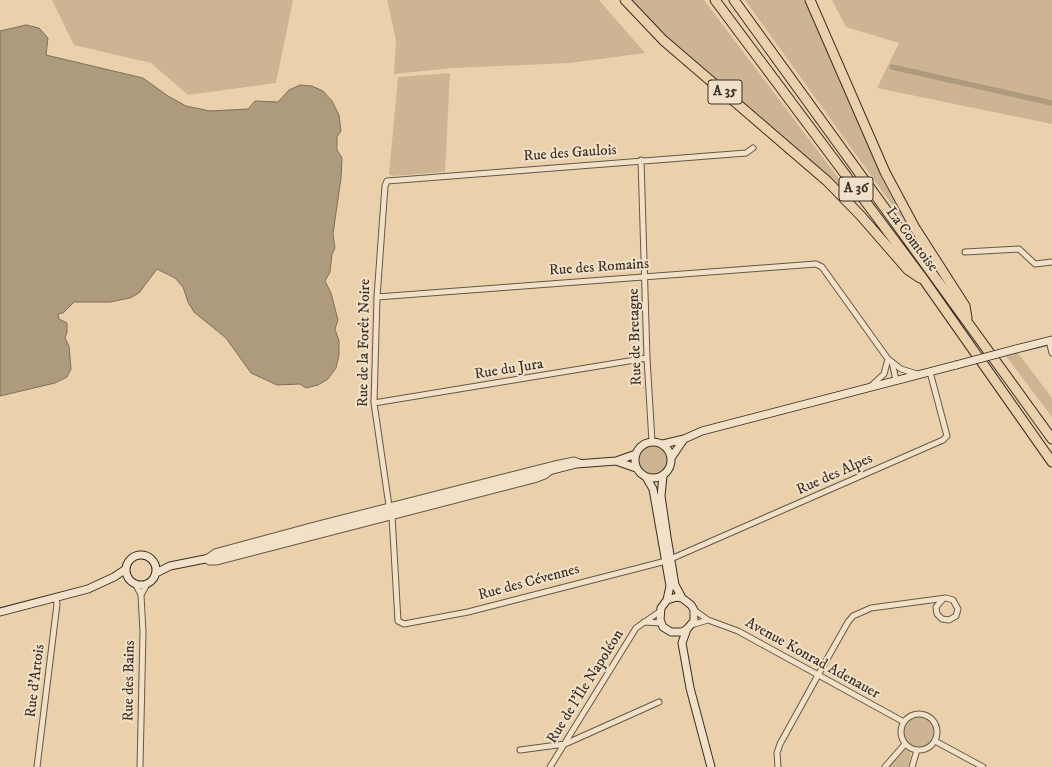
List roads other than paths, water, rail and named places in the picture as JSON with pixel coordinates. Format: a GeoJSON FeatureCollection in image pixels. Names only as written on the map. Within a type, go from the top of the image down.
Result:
{"type":"FeatureCollection","features":[{"type":"Feature","properties":{"kind":"highway","name":"A 35"},"geometry":{"type":"LineString","coordinates":[[625,0],[663,40],[828,181],[908,270],[924,280]]}},
{"type":"Feature","properties":{"kind":"highway","name":"La Comtoise"},"geometry":{"type":"LineString","coordinates":[[715,0],[924,280],[1052,462]]}},
{"type":"Feature","properties":{"kind":"highway","name":"La Comtoise"},"geometry":{"type":"LineString","coordinates":[[734,0],[967,319],[1052,439]]}},
{"type":"Feature","properties":{"kind":"highway"},"geometry":{"type":"LineString","coordinates":[[810,0],[885,172],[915,228],[965,306],[967,319]]}},
{"type":"Feature","properties":{"kind":"main road"},"geometry":{"type":"LineString","coordinates":[[636,468],[636,454],[642,445],[652,442],[663,444],[684,439],[702,431],[1050,340]]}},
{"type":"Feature","properties":{"kind":"main road"},"geometry":{"type":"LineString","coordinates":[[671,458],[684,439]]}},
{"type":"Feature","properties":{"kind":"main road"},"geometry":{"type":"LineString","coordinates":[[663,444],[667,448],[671,458],[670,468],[663,476],[661,496],[670,586],[667,600],[659,612],[661,623],[682,643]]}},
{"type":"Feature","properties":{"kind":"main road"},"geometry":{"type":"LineString","coordinates":[[156,572],[170,566],[205,559],[551,471],[584,463],[616,461],[636,454]]}},
{"type":"Feature","properties":{"kind":"main road"},"geometry":{"type":"LineString","coordinates":[[616,461],[636,468],[646,477],[653,489],[675,585],[682,598],[691,605],[694,610],[694,621],[689,627],[682,632],[671,632]]}},
{"type":"Feature","properties":{"kind":"main road"},"geometry":{"type":"LineString","coordinates":[[646,477],[654,478],[663,476]]}},
{"type":"Feature","properties":{"kind":"main road"},"geometry":{"type":"LineString","coordinates":[[154,562],[156,572],[147,584],[135,583],[128,577],[126,569],[129,561],[139,555],[149,557],[154,562],[170,566]]}},
{"type":"Feature","properties":{"kind":"main road"},"geometry":{"type":"LineString","coordinates":[[0,612],[88,589],[114,577],[126,569]]}},
{"type":"Feature","properties":{"kind":"main road"},"geometry":{"type":"LineString","coordinates":[[114,577],[128,577]]}},
{"type":"Feature","properties":{"kind":"main road"},"geometry":{"type":"LineString","coordinates":[[667,600],[672,598],[682,598]]}},
{"type":"Feature","properties":{"kind":"main road"},"geometry":{"type":"LineString","coordinates":[[689,627],[682,643],[690,689],[710,767]]}},
{"type":"Feature","properties":{"kind":"street","name":"Rue des Gaulois"},"geometry":{"type":"LineString","coordinates":[[387,180],[746,153],[753,148]]}},
{"type":"Feature","properties":{"kind":"street","name":"Rue de Bretagne"},"geometry":{"type":"LineString","coordinates":[[641,160],[652,442]]}},
{"type":"Feature","properties":{"kind":"street","name":"Rue de la Forêt Noire"},"geometry":{"type":"LineString","coordinates":[[387,180],[385,186],[377,297],[374,404],[389,506]]}},
{"type":"Feature","properties":{"kind":"street"},"geometry":{"type":"LineString","coordinates":[[966,252],[1019,249],[1035,264],[1052,262]]}},
{"type":"Feature","properties":{"kind":"street","name":"Rue des Romains"},"geometry":{"type":"LineString","coordinates":[[377,297],[816,264],[822,267],[890,360]]}},
{"type":"Feature","properties":{"kind":"street"},"geometry":{"type":"LineString","coordinates":[[1050,340],[1052,353]]}},
{"type":"Feature","properties":{"kind":"street","name":"Rue du Jura"},"geometry":{"type":"LineString","coordinates":[[374,404],[648,358]]}},
{"type":"Feature","properties":{"kind":"street"},"geometry":{"type":"LineString","coordinates":[[890,360],[905,371],[918,375]]}},
{"type":"Feature","properties":{"kind":"street"},"geometry":{"type":"LineString","coordinates":[[890,360],[896,380]]}},
{"type":"Feature","properties":{"kind":"street"},"geometry":{"type":"LineString","coordinates":[[870,387],[884,374],[890,360]]}},
{"type":"Feature","properties":{"kind":"street","name":"Rue des Alpes"},"geometry":{"type":"LineString","coordinates":[[668,559],[759,522],[943,440],[947,436],[930,372]]}},
{"type":"Feature","properties":{"kind":"street"},"geometry":{"type":"LineString","coordinates":[[551,471],[545,476],[537,479],[216,562],[209,562],[205,559],[215,552],[389,506],[555,464],[574,460],[584,463]]}},
{"type":"Feature","properties":{"kind":"street","name":"Rue des Cévennes"},"geometry":{"type":"LineString","coordinates":[[392,516],[398,621],[404,624],[468,612],[668,559]]}},
{"type":"Feature","properties":{"kind":"street","name":"Rue des Bains"},"geometry":{"type":"LineString","coordinates":[[135,583],[141,595],[143,650],[140,767]]}},
{"type":"Feature","properties":{"kind":"street"},"geometry":{"type":"LineString","coordinates":[[141,595],[147,584]]}},
{"type":"Feature","properties":{"kind":"street","name":"Rue d'Artois"},"geometry":{"type":"LineString","coordinates":[[36,767],[57,604],[56,598]]}},
{"type":"Feature","properties":{"kind":"street"},"geometry":{"type":"LineString","coordinates":[[778,767],[777,753],[780,744],[817,675],[848,622],[854,616],[871,608],[950,598],[956,602],[958,609],[956,616],[950,620],[942,619],[937,614],[936,607],[943,599]]}},
{"type":"Feature","properties":{"kind":"street"},"geometry":{"type":"LineString","coordinates":[[925,601],[936,607]]}},
{"type":"Feature","properties":{"kind":"street","name":"Avenue Konrad Adenauer"},"geometry":{"type":"LineString","coordinates":[[694,610],[708,620],[738,631],[904,722]]}},
{"type":"Feature","properties":{"kind":"street","name":"Rue de l'Île Napoléon"},"geometry":{"type":"LineString","coordinates":[[550,767],[628,640],[639,625],[659,612]]}},
{"type":"Feature","properties":{"kind":"street"},"geometry":{"type":"LineString","coordinates":[[689,627],[708,620]]}},
{"type":"Feature","properties":{"kind":"street","name":"Rue de l'Île Napoléon"},"geometry":{"type":"LineString","coordinates":[[644,622],[661,623]]}},
{"type":"Feature","properties":{"kind":"street"},"geometry":{"type":"LineString","coordinates":[[520,750],[565,744],[659,702]]}},
{"type":"Feature","properties":{"kind":"street"},"geometry":{"type":"LineString","coordinates":[[919,713],[930,717],[937,727],[935,741],[928,748],[917,750],[905,744],[901,733],[904,722],[913,714],[919,713]]}},
{"type":"Feature","properties":{"kind":"street"},"geometry":{"type":"LineString","coordinates":[[935,741],[983,767]]}},
{"type":"Feature","properties":{"kind":"street"},"geometry":{"type":"LineString","coordinates":[[885,767],[905,744]]}},
{"type":"Feature","properties":{"kind":"street"},"geometry":{"type":"LineString","coordinates":[[912,767],[917,750]]}},
{"type":"Feature","properties":{"kind":"waterway"},"geometry":{"type":"LineString","coordinates":[[892,67],[1052,103]]}}]}
